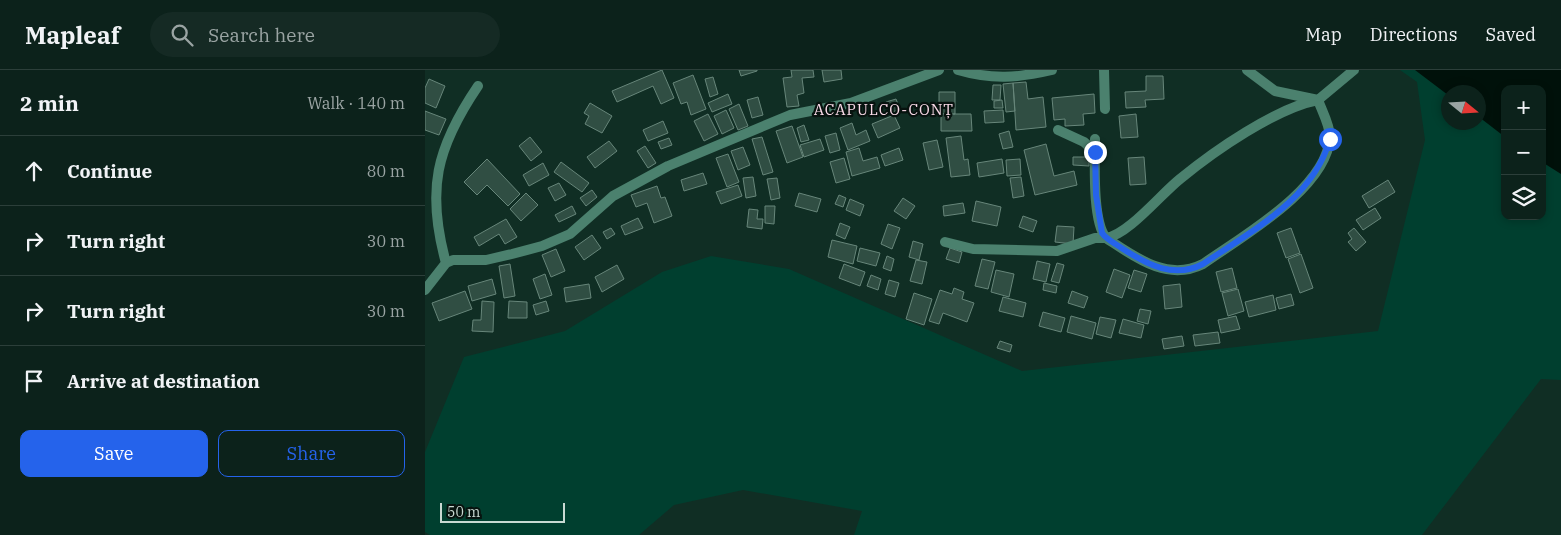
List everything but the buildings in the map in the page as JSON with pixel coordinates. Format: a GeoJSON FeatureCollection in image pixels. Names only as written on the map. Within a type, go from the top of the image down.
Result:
{"type":"FeatureCollection","features":[{"type":"Feature","properties":{"kind":"street"},"geometry":{"type":"LineString","coordinates":[[426,287],[446,263],[461,259],[486,260],[543,246],[570,234],[613,196],[668,166],[790,115],[851,103],[939,70]]}},
{"type":"Feature","properties":{"kind":"street"},"geometry":{"type":"LineString","coordinates":[[958,70],[977,76],[1017,77],[1052,70]]}},
{"type":"Feature","properties":{"kind":"street"},"geometry":{"type":"LineString","coordinates":[[1104,70],[1105,109]]}},
{"type":"Feature","properties":{"kind":"street"},"geometry":{"type":"LineString","coordinates":[[1247,70],[1275,91],[1318,100]]}},
{"type":"Feature","properties":{"kind":"street"},"geometry":{"type":"LineString","coordinates":[[945,242],[973,249],[1057,251],[1095,238],[1106,238],[1123,231],[1180,179],[1215,152],[1289,109],[1318,100],[1354,70]]}},
{"type":"Feature","properties":{"kind":"street"},"geometry":{"type":"LineString","coordinates":[[446,263],[436,224],[436,176],[460,113],[478,86]]}},
{"type":"Feature","properties":{"kind":"street"},"geometry":{"type":"LineString","coordinates":[[1095,139],[1098,209],[1102,233],[1106,238],[1161,269],[1189,269],[1203,264],[1280,211],[1311,178],[1319,167],[1330,139],[1330,131],[1318,100]]}},
{"type":"Feature","properties":{"kind":"street"},"geometry":{"type":"LineString","coordinates":[[1058,130],[1084,142],[1095,152]]}},
{"type":"Feature","properties":{"kind":"green space"},"geometry":{"type":"Polygon","coordinates":[[[1400,70],[1561,70],[1561,380],[1541,379],[1422,535],[854,535],[862,511],[743,490],[674,505],[639,535],[430,535],[425,532],[425,452],[464,357],[565,331],[662,272],[711,256],[789,269],[1022,371],[1378,331],[1425,140],[1417,82],[1400,70]]]}},
{"type":"Feature","properties":{"kind":"shaded area"},"geometry":{"type":"Polygon","coordinates":[[[1415,70],[1561,70],[1561,174],[1546,165],[1546,85],[1501,85],[1501,134],[1486,122],[1486,85],[1441,85],[1441,90],[1415,70]]]}},
{"type":"Feature","properties":{"kind":"district","name":"ACAPULCO-CONŢ"},"geometry":{"type":"Point","coordinates":[884,110]}},
{"type":"Feature","properties":{"kind":"route"},"geometry":{"type":"LineString","coordinates":[[1095,152],[1096,195],[1102,233],[1106,238],[1132,255],[1161,269],[1174,271],[1189,269],[1203,264],[1280,211],[1303,188],[1319,167],[1330,139]]}}]}
